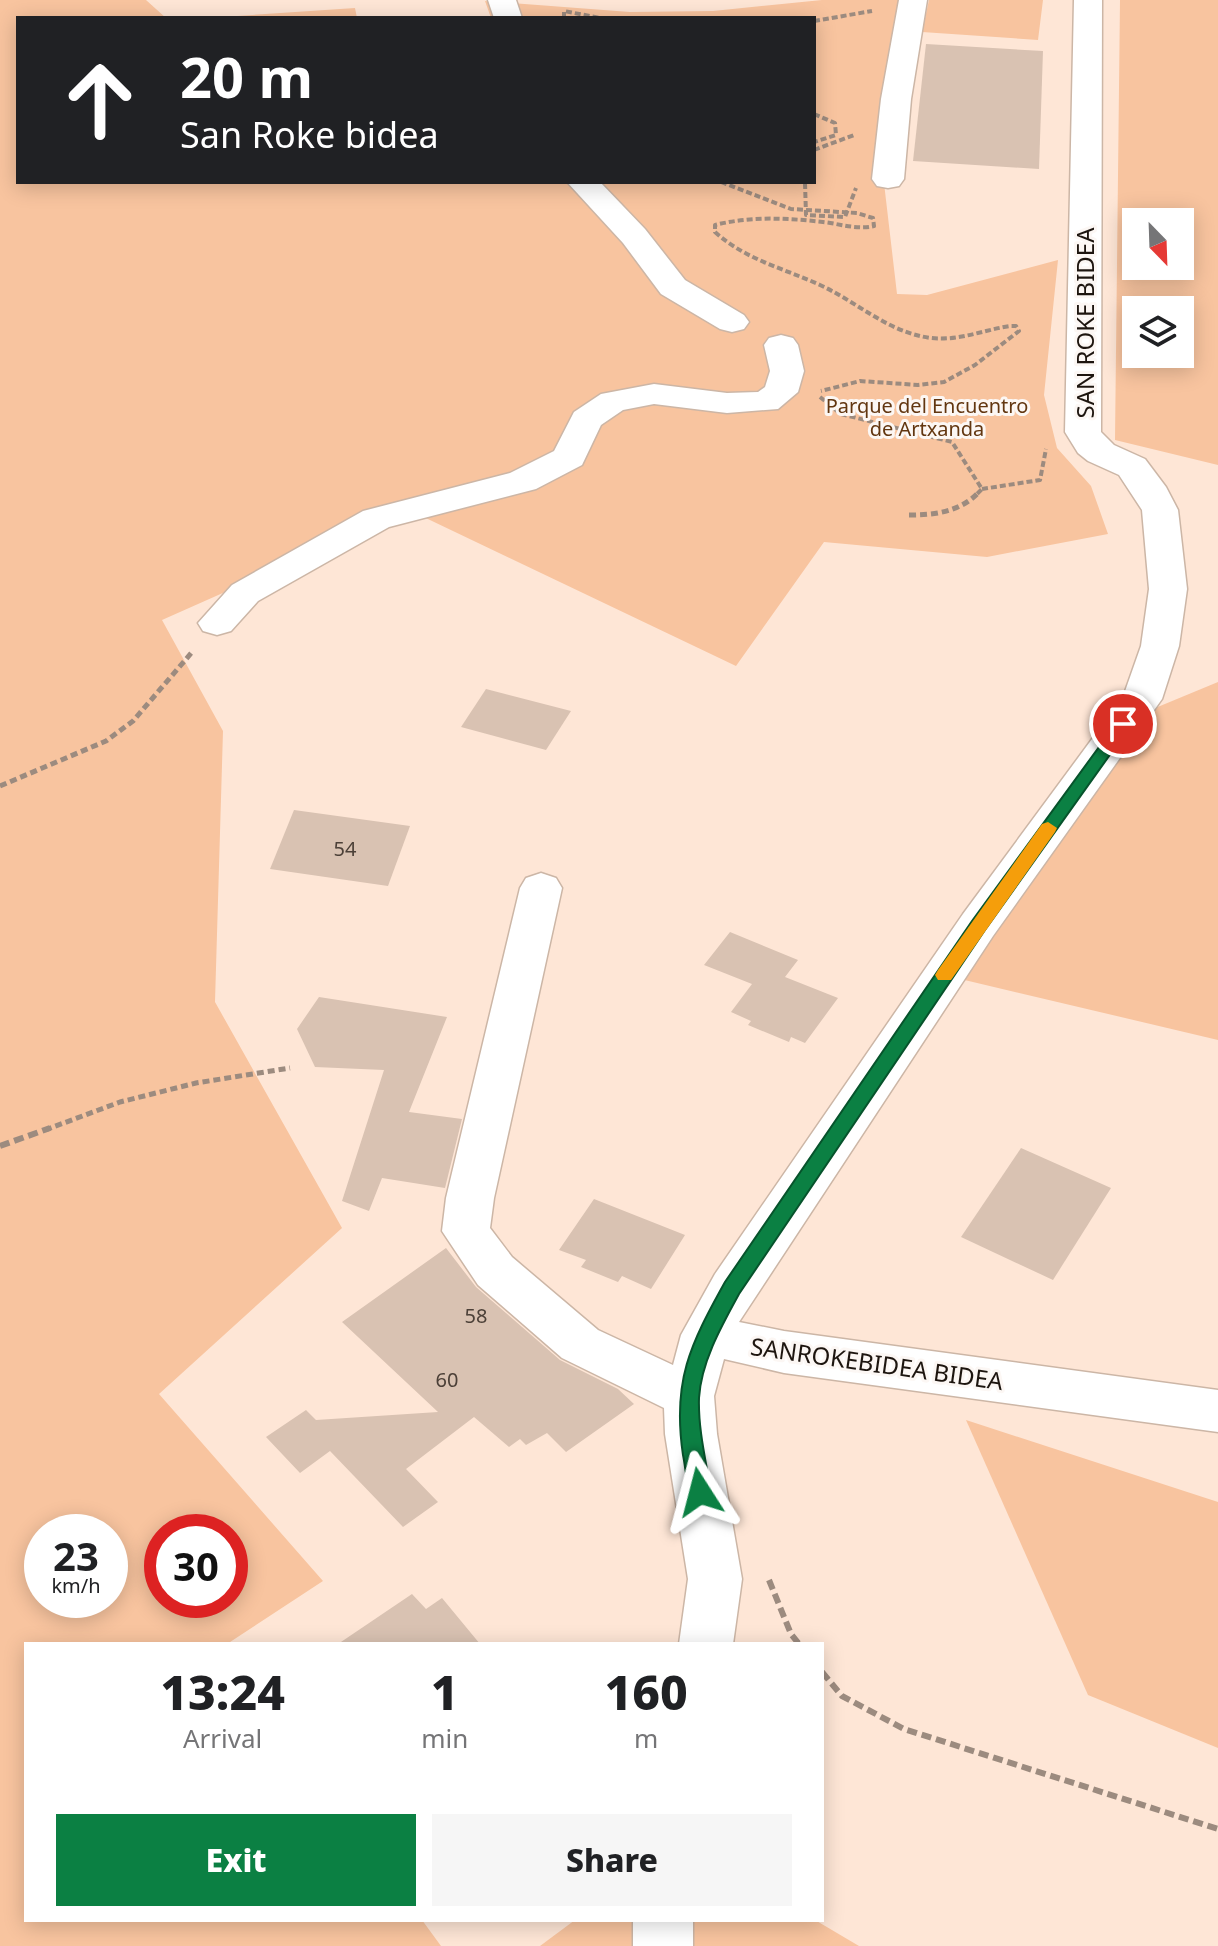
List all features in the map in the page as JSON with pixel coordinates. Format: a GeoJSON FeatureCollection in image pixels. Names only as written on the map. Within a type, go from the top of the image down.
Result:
{"type":"FeatureCollection","features":[{"type":"Feature","properties":{"kind":"street"},"geometry":{"type":"LineString","coordinates":[[888,179],[896,99],[913,0]]}},
{"type":"Feature","properties":{"kind":"street","name":"SAN ROKE BIDEA"},"geometry":{"type":"LineString","coordinates":[[706,1335],[732,1288],[978,925],[1142,699],[1160,646],[1168,589],[1160,510],[1148,487],[1132,467],[1101,453],[1083,432],[1088,0]]}},
{"type":"Feature","properties":{"kind":"street"},"geometry":{"type":"LineString","coordinates":[[217,623],[245,593],[376,519],[523,481],[569,457],[586,419],[613,401],[654,394],[727,403],[766,402],[781,392],[787,371],[753,342],[673,287],[634,236],[585,184]]}},
{"type":"Feature","properties":{"kind":"street"},"geometry":{"type":"LineString","coordinates":[[541,888],[470,1198],[466,1231],[495,1271],[580,1344],[689,1396]]}},
{"type":"Feature","properties":{"kind":"street"},"geometry":{"type":"LineString","coordinates":[[706,1335],[689,1396],[691,1434],[715,1579],[706,1642]]}},
{"type":"Feature","properties":{"kind":"street","name":"SANROKEBIDEA BIDEA"},"geometry":{"type":"LineString","coordinates":[[706,1335],[784,1352],[1218,1411]]}},
{"type":"Feature","properties":{"kind":"street"},"geometry":{"type":"LineString","coordinates":[[663,1922],[663,1946]]}},
{"type":"Feature","properties":{"kind":"path"},"geometry":{"type":"LineString","coordinates":[[816,21],[866,13],[913,0]]}},
{"type":"Feature","properties":{"kind":"path"},"geometry":{"type":"LineString","coordinates":[[564,16],[564,11],[590,16]]}},
{"type":"Feature","properties":{"kind":"path"},"geometry":{"type":"LineString","coordinates":[[816,115],[835,123],[836,135],[816,141]]}},
{"type":"Feature","properties":{"kind":"path"},"geometry":{"type":"LineString","coordinates":[[726,184],[791,209],[857,213],[873,218],[874,226],[859,230],[827,222],[750,220],[715,225],[715,232],[732,249],[834,291],[880,324],[919,336],[939,338],[966,338],[1016,326],[1019,331],[994,351],[944,382],[918,385],[860,381],[817,393],[824,403],[841,414],[952,442],[982,489]]}},
{"type":"Feature","properties":{"kind":"path"},"geometry":{"type":"LineString","coordinates":[[805,184],[806,215],[845,217],[856,188]]}},
{"type":"Feature","properties":{"kind":"path"},"geometry":{"type":"LineString","coordinates":[[909,515],[940,514],[977,495],[982,489],[1040,480],[1044,451],[1056,439],[1083,432]]}},
{"type":"Feature","properties":{"kind":"path"},"geometry":{"type":"LineString","coordinates":[[0,786],[106,741],[133,721],[217,623]]}},
{"type":"Feature","properties":{"kind":"path"},"geometry":{"type":"LineString","coordinates":[[0,1146],[120,1102],[196,1083],[290,1068]]}},
{"type":"Feature","properties":{"kind":"path"},"geometry":{"type":"LineString","coordinates":[[824,1674],[842,1696],[904,1729],[1218,1829]]}},
{"type":"Feature","properties":{"kind":"green space","name":"Parque del Encuentro de Artxanda"},"geometry":{"type":"Polygon","coordinates":[[[0,0],[146,0],[164,16],[16,16],[16,184],[816,184],[816,16],[490,16],[485,1],[630,12],[713,11],[822,0],[907,0],[884,183],[897,294],[927,295],[1058,260],[1044,395],[1057,448],[1091,486],[1108,534],[987,557],[824,542],[736,666],[409,510],[162,620],[223,731],[215,1002],[342,1228],[159,1394],[323,1581],[230,1642],[24,1642],[24,1922],[423,1922],[441,1946],[0,1946],[0,0]]]}},
{"type":"Feature","properties":{"kind":"green space"},"geometry":{"type":"Polygon","coordinates":[[[929,0],[1043,0],[1038,40],[922,32],[929,0]]]}},
{"type":"Feature","properties":{"kind":"green space"},"geometry":{"type":"Polygon","coordinates":[[[1120,0],[1218,0],[1218,465],[1115,440],[1120,0]]]}},
{"type":"Feature","properties":{"kind":"green space"},"geometry":{"type":"Polygon","coordinates":[[[355,8],[357,16],[237,16],[355,8]]]}},
{"type":"Feature","properties":{"kind":"green space"},"geometry":{"type":"Polygon","coordinates":[[[1218,682],[1218,1040],[952,977],[1148,711],[1218,682]]]}},
{"type":"Feature","properties":{"kind":"green space"},"geometry":{"type":"Polygon","coordinates":[[[966,1420],[1218,1502],[1218,1748],[1088,1695],[966,1420]]]}},
{"type":"Feature","properties":{"kind":"green space"},"geometry":{"type":"Polygon","coordinates":[[[572,1922],[818,1922],[859,1946],[540,1946],[572,1922]]]}},
{"type":"Feature","properties":{"kind":"building"},"geometry":{"type":"Polygon","coordinates":[[[926,44],[1043,51],[1039,169],[913,161],[926,44]]]}},
{"type":"Feature","properties":{"kind":"building"},"geometry":{"type":"Polygon","coordinates":[[[486,689],[571,711],[546,750],[461,727],[486,689]]]}},
{"type":"Feature","properties":{"kind":"building"},"geometry":{"type":"Polygon","coordinates":[[[294,810],[410,826],[388,886],[270,869],[294,810]]]}},
{"type":"Feature","properties":{"kind":"building"},"geometry":{"type":"Polygon","coordinates":[[[730,932],[798,960],[785,977],[838,998],[805,1043],[791,1037],[789,1042],[748,1025],[751,1021],[731,1012],[752,984],[704,965],[730,932]]]}},
{"type":"Feature","properties":{"kind":"building"},"geometry":{"type":"Polygon","coordinates":[[[319,997],[447,1017],[409,1112],[462,1119],[445,1188],[382,1178],[369,1211],[342,1201],[384,1070],[315,1067],[297,1029],[319,997]]]}},
{"type":"Feature","properties":{"kind":"building"},"geometry":{"type":"Polygon","coordinates":[[[1021,1148],[1111,1188],[1053,1280],[961,1237],[1021,1148]]]}},
{"type":"Feature","properties":{"kind":"building"},"geometry":{"type":"Polygon","coordinates":[[[594,1199],[685,1235],[651,1289],[622,1276],[618,1282],[581,1267],[586,1260],[559,1250],[594,1199]]]}},
{"type":"Feature","properties":{"kind":"building"},"geometry":{"type":"Polygon","coordinates":[[[446,1248],[476,1287],[560,1360],[618,1389],[634,1404],[566,1452],[547,1433],[526,1445],[520,1439],[509,1447],[474,1417],[406,1469],[438,1502],[403,1527],[330,1451],[300,1473],[266,1437],[306,1410],[316,1420],[438,1412],[342,1322],[446,1248]]]}},
{"type":"Feature","properties":{"kind":"building"},"geometry":{"type":"Polygon","coordinates":[[[412,1594],[426,1609],[442,1598],[478,1642],[341,1642],[412,1594]]]}},
{"type":"Feature","properties":{"kind":"slow traffic"},"geometry":{"type":"LineString","coordinates":[[944,975],[1048,828]]}},
{"type":"Feature","properties":{"kind":"route"},"geometry":{"type":"LineString","coordinates":[[700,1492],[689,1396],[706,1335],[732,1288],[978,925],[1123,724]]}}]}
